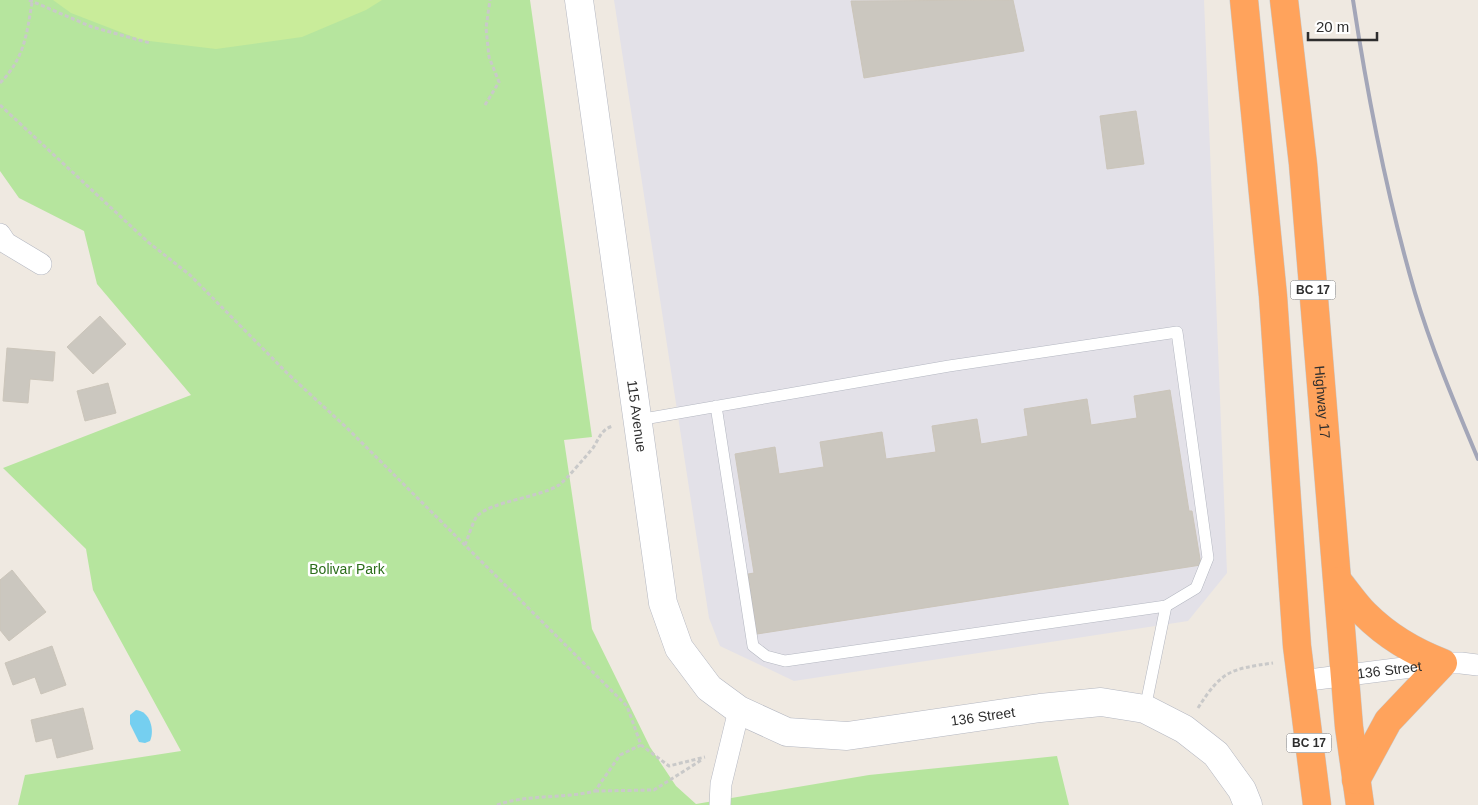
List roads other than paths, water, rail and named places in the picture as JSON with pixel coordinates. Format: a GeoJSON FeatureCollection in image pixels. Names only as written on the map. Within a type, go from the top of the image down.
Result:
{"type":"FeatureCollection","features":[{"type":"Feature","properties":{"kind":"highway","name":"BC 17"},"geometry":{"type":"LineString","coordinates":[[1244,0],[1262,168],[1273,296],[1301,681],[1317,805]]}},
{"type":"Feature","properties":{"kind":"highway","name":"Highway 17"},"geometry":{"type":"LineString","coordinates":[[1284,0],[1303,164],[1349,727],[1358,792]]}},
{"type":"Feature","properties":{"kind":"highway"},"geometry":{"type":"LineString","coordinates":[[1338,581],[1364,614],[1382,630],[1420,654],[1443,663],[1388,721],[1358,792]]}},
{"type":"Feature","properties":{"kind":"street","name":"115 Avenue"},"geometry":{"type":"LineString","coordinates":[[579,0],[662,603],[679,648],[708,688],[739,710]]}},
{"type":"Feature","properties":{"kind":"street"},"geometry":{"type":"LineString","coordinates":[[0,234],[6,244],[41,264]]}},
{"type":"Feature","properties":{"kind":"street","name":"136 Street"},"geometry":{"type":"LineString","coordinates":[[1301,681],[1443,663],[1478,665]]}},
{"type":"Feature","properties":{"kind":"street","name":"136 Street"},"geometry":{"type":"LineString","coordinates":[[739,710],[787,732],[847,736],[1040,708],[1100,702],[1145,708],[1184,729],[1216,754],[1242,790],[1248,805]]}},
{"type":"Feature","properties":{"kind":"street"},"geometry":{"type":"LineString","coordinates":[[720,805],[721,784],[739,710]]}},
{"type":"Feature","properties":{"kind":"lane"},"geometry":{"type":"LineString","coordinates":[[638,420],[716,406],[949,366],[1176,332],[1208,558],[1196,588],[1166,606],[785,661],[766,656],[753,646],[716,406]]}},
{"type":"Feature","properties":{"kind":"lane"},"geometry":{"type":"LineString","coordinates":[[1145,708],[1166,606]]}},
{"type":"Feature","properties":{"kind":"water"},"geometry":{"type":"Polygon","coordinates":[[[136,710],[145,714],[150,722],[151,737],[150,741],[145,743],[139,742],[130,724],[130,715],[136,710]]]}},
{"type":"Feature","properties":{"kind":"railway"},"geometry":{"type":"LineString","coordinates":[[1353,0],[1379,148],[1405,257],[1415,293],[1444,377],[1478,459]]}},
{"type":"Feature","properties":{"kind":"park label","name":"Bolivar Park"},"geometry":{"type":"Point","coordinates":[347,569]}}]}
